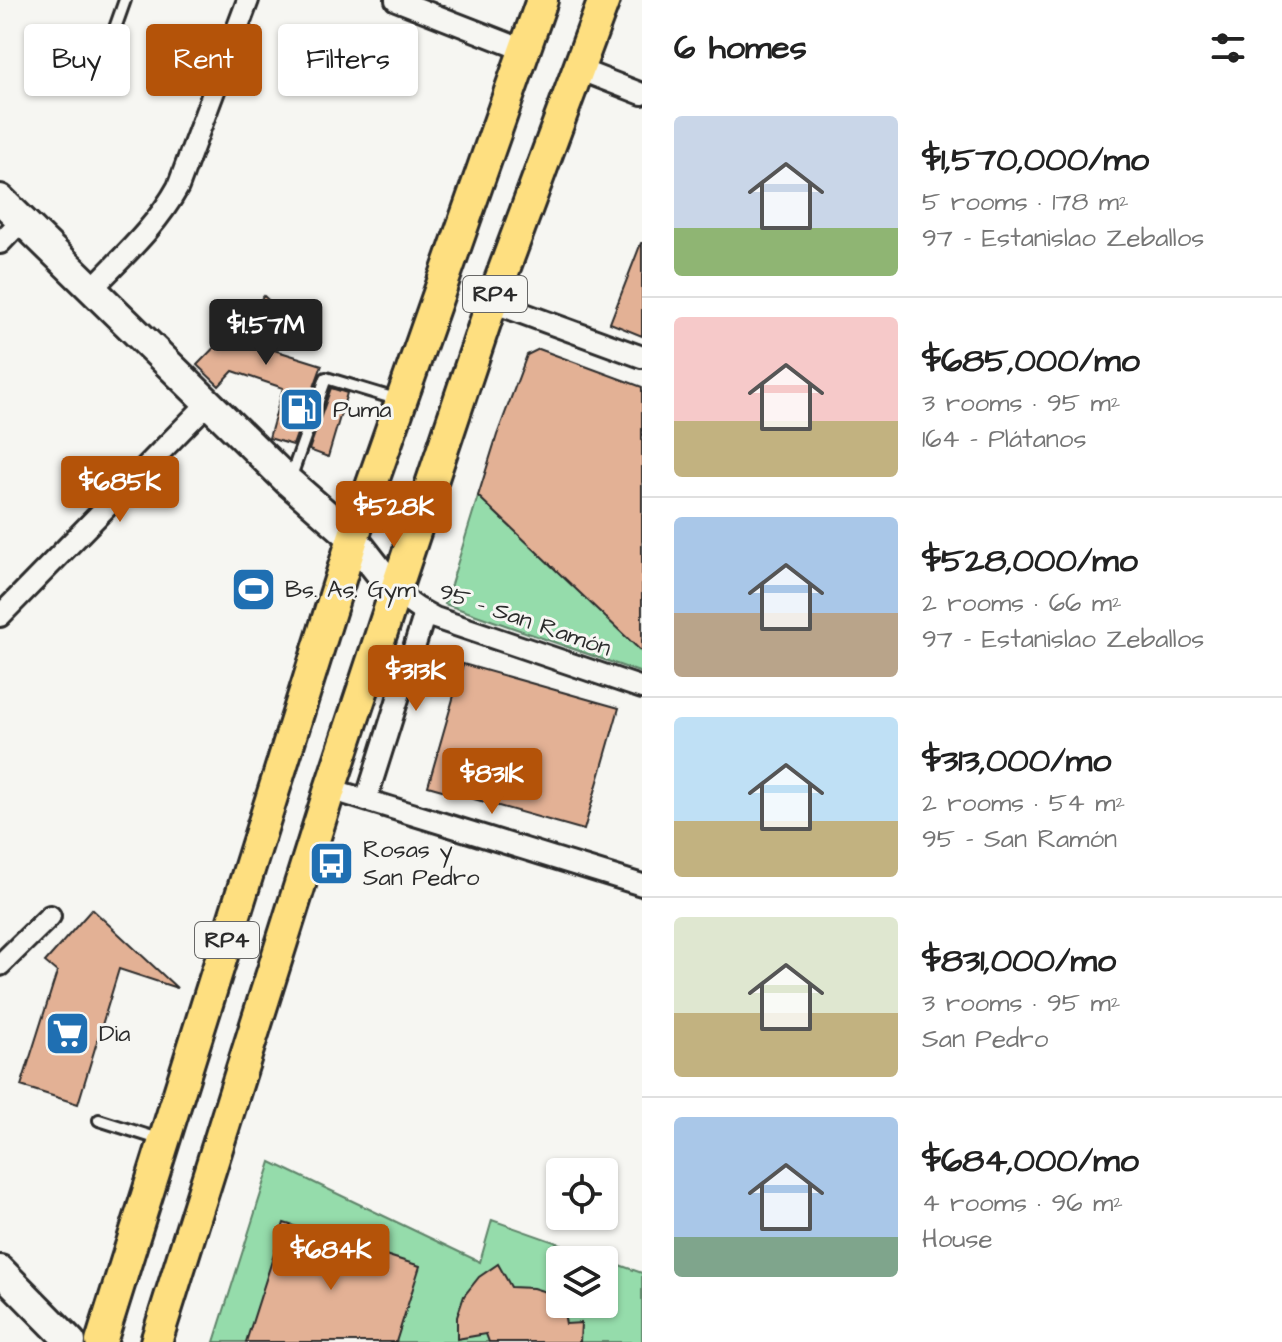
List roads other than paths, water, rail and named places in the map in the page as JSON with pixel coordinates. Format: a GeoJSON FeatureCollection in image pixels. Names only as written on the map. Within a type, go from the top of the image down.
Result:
{"type":"FeatureCollection","features":[{"type":"Feature","properties":{"kind":"main road","name":"RP4"},"geometry":{"type":"LineString","coordinates":[[101,1342],[353,538],[542,0]]}},
{"type":"Feature","properties":{"kind":"main road","name":"RP4"},"geometry":{"type":"LineString","coordinates":[[156,1342],[395,592],[492,302],[604,0]]}},
{"type":"Feature","properties":{"kind":"street"},"geometry":{"type":"LineString","coordinates":[[92,289],[151,228],[178,187],[248,0]]}},
{"type":"Feature","properties":{"kind":"street"},"geometry":{"type":"LineString","coordinates":[[396,0],[524,50]]}},
{"type":"Feature","properties":{"kind":"street"},"geometry":{"type":"LineString","coordinates":[[578,69],[642,94]]}},
{"type":"Feature","properties":{"kind":"street"},"geometry":{"type":"LineString","coordinates":[[0,199],[289,482],[353,538],[395,592]]}},
{"type":"Feature","properties":{"kind":"street"},"geometry":{"type":"LineString","coordinates":[[0,243],[22,220]]}},
{"type":"Feature","properties":{"kind":"street"},"geometry":{"type":"LineString","coordinates":[[492,302],[642,357]]}},
{"type":"Feature","properties":{"kind":"street"},"geometry":{"type":"LineString","coordinates":[[0,616],[209,402]]}},
{"type":"Feature","properties":{"kind":"street","name":"95 - San Ramón"},"geometry":{"type":"LineString","coordinates":[[395,592],[435,618],[642,688]]}},
{"type":"Feature","properties":{"kind":"street"},"geometry":{"type":"LineString","coordinates":[[366,800],[425,613]]}},
{"type":"Feature","properties":{"kind":"street"},"geometry":{"type":"LineString","coordinates":[[330,789],[642,885]]}},
{"type":"Feature","properties":{"kind":"street"},"geometry":{"type":"LineString","coordinates":[[0,965],[50,916]]}},
{"type":"Feature","properties":{"kind":"street"},"geometry":{"type":"LineString","coordinates":[[0,1270],[71,1342]]}},
{"type":"Feature","properties":{"kind":"lane"},"geometry":{"type":"LineString","coordinates":[[116,24],[125,0]]}},
{"type":"Feature","properties":{"kind":"lane"},"geometry":{"type":"LineString","coordinates":[[289,482],[326,378],[401,401]]}},
{"type":"Feature","properties":{"kind":"lane"},"geometry":{"type":"LineString","coordinates":[[99,1120],[164,1141]]}},
{"type":"Feature","properties":{"kind":"place","name":"Puma"},"geometry":{"type":"Point","coordinates":[302,410]}},
{"type":"Feature","properties":{"kind":"place","name":"Bs. As. Gym"},"geometry":{"type":"Point","coordinates":[254,590]}},
{"type":"Feature","properties":{"kind":"place","name":"Rosas y San Pedro"},"geometry":{"type":"Point","coordinates":[332,864]}},
{"type":"Feature","properties":{"kind":"place","name":"Dia"},"geometry":{"type":"Point","coordinates":[68,1034]}}]}
